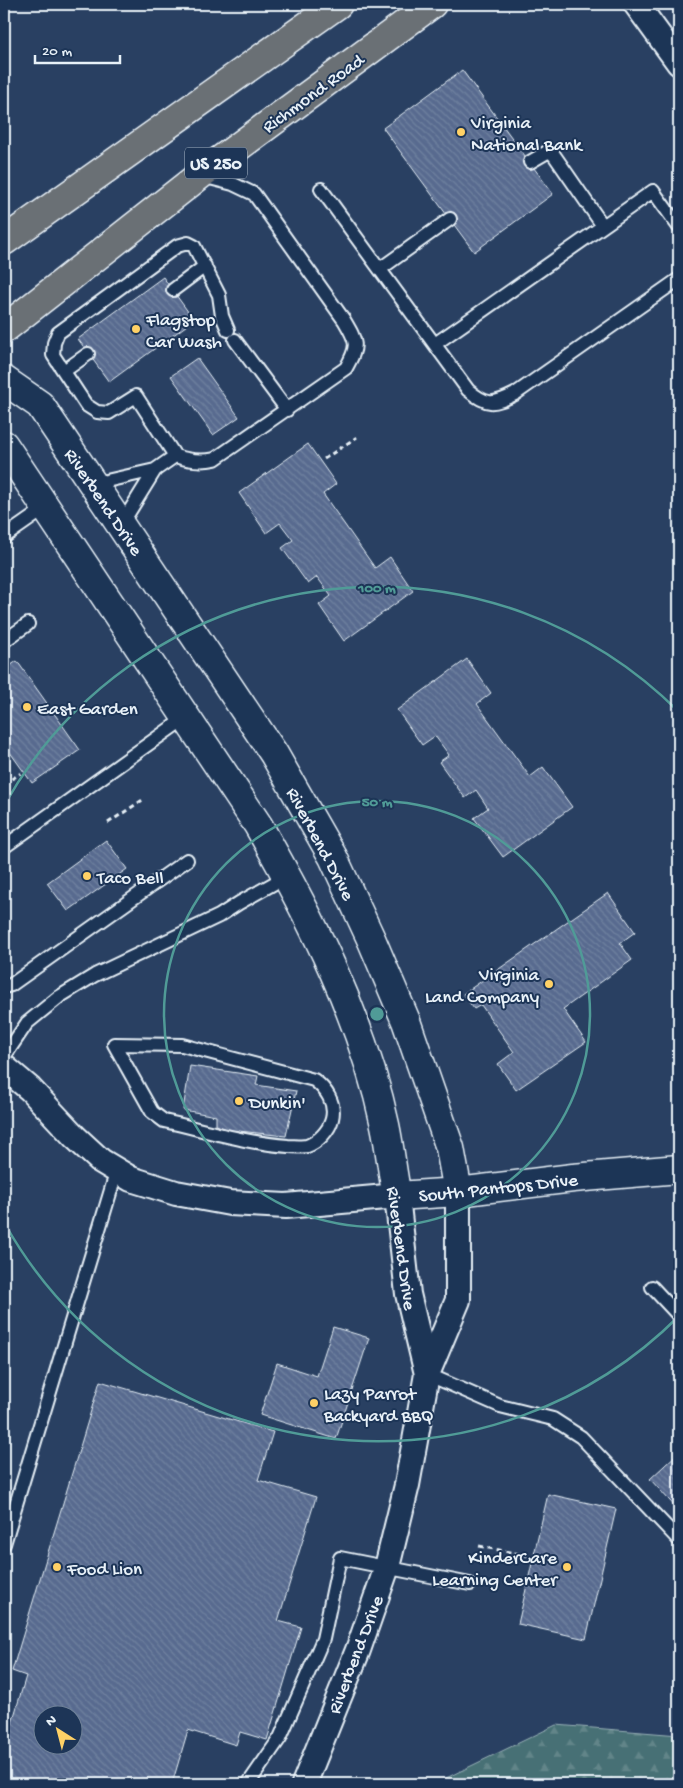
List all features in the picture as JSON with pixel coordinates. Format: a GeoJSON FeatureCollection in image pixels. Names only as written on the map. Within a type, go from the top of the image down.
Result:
{"type":"FeatureCollection","features":[{"type":"Feature","properties":{"kind":"highway","name":"US 250"},"geometry":{"type":"LineString","coordinates":[[4,241],[338,4]]}},
{"type":"Feature","properties":{"kind":"highway","name":"Richmond Road"},"geometry":{"type":"LineString","coordinates":[[4,329],[200,175],[432,4]]}},
{"type":"Feature","properties":{"kind":"street"},"geometry":{"type":"LineString","coordinates":[[636,4],[679,63]]}},
{"type":"Feature","properties":{"kind":"street","name":"Riverbend Drive"},"geometry":{"type":"LineString","coordinates":[[4,380],[40,405],[274,754],[333,858],[372,941],[406,1022],[450,1148],[458,1192],[458,1300],[427,1374],[407,1485],[387,1567],[358,1650],[304,1784]]}},
{"type":"Feature","properties":{"kind":"street","name":"Riverbend Drive"},"geometry":{"type":"LineString","coordinates":[[4,445],[258,826],[287,876],[329,961],[362,1042],[386,1125],[397,1196],[408,1294],[427,1374]]}},
{"type":"Feature","properties":{"kind":"street","name":"South Pantops Drive"},"geometry":{"type":"LineString","coordinates":[[4,1067],[30,1089],[75,1137],[101,1161],[131,1179],[176,1194],[230,1203],[286,1206],[458,1192],[573,1178],[679,1170]]}},
{"type":"Feature","properties":{"kind":"lane"},"geometry":{"type":"LineString","coordinates":[[530,162],[548,151],[554,155],[603,226]]}},
{"type":"Feature","properties":{"kind":"lane"},"geometry":{"type":"LineString","coordinates":[[200,175],[233,184],[254,194],[344,320],[354,338],[355,352],[346,368],[286,410],[215,459],[203,462],[176,456],[136,396],[109,413],[97,412],[86,405],[54,355],[54,342],[58,333],[177,246],[188,243],[194,246],[219,295],[222,316],[232,335],[286,410]]}},
{"type":"Feature","properties":{"kind":"lane"},"geometry":{"type":"LineString","coordinates":[[321,189],[468,390],[482,402],[500,402],[515,394],[679,279]]}},
{"type":"Feature","properties":{"kind":"lane"},"geometry":{"type":"LineString","coordinates":[[435,344],[653,191],[679,227]]}},
{"type":"Feature","properties":{"kind":"lane"},"geometry":{"type":"LineString","coordinates":[[380,270],[450,219]]}},
{"type":"Feature","properties":{"kind":"lane"},"geometry":{"type":"LineString","coordinates":[[173,290],[205,266]]}},
{"type":"Feature","properties":{"kind":"lane"},"geometry":{"type":"LineString","coordinates":[[64,371],[88,354]]}},
{"type":"Feature","properties":{"kind":"lane"},"geometry":{"type":"LineString","coordinates":[[93,484],[155,470],[176,456]]}},
{"type":"Feature","properties":{"kind":"lane"},"geometry":{"type":"LineString","coordinates":[[121,525],[155,470]]}},
{"type":"Feature","properties":{"kind":"lane"},"geometry":{"type":"LineString","coordinates":[[4,537],[47,508]]}},
{"type":"Feature","properties":{"kind":"lane"},"geometry":{"type":"LineString","coordinates":[[4,641],[28,624]]}},
{"type":"Feature","properties":{"kind":"lane"},"geometry":{"type":"LineString","coordinates":[[4,847],[185,718]]}},
{"type":"Feature","properties":{"kind":"lane"},"geometry":{"type":"LineString","coordinates":[[4,987],[11,985],[188,860]]}},
{"type":"Feature","properties":{"kind":"lane"},"geometry":{"type":"LineString","coordinates":[[4,1057],[27,1023],[59,997],[104,970],[219,916],[287,876]]}},
{"type":"Feature","properties":{"kind":"lane"},"geometry":{"type":"LineString","coordinates":[[114,1044],[182,1045],[314,1080],[324,1088],[330,1100],[333,1114],[331,1122],[325,1133],[316,1141],[306,1146],[269,1145],[164,1121],[152,1112],[114,1044]]}},
{"type":"Feature","properties":{"kind":"lane"},"geometry":{"type":"LineString","coordinates":[[4,1544],[117,1170]]}},
{"type":"Feature","properties":{"kind":"lane"},"geometry":{"type":"LineString","coordinates":[[652,1287],[679,1316]]}},
{"type":"Feature","properties":{"kind":"lane"},"geometry":{"type":"LineString","coordinates":[[427,1374],[500,1406],[553,1419],[581,1437],[679,1540]]}},
{"type":"Feature","properties":{"kind":"lane"},"geometry":{"type":"LineString","coordinates":[[248,1784],[280,1738],[323,1639],[340,1558],[470,1584]]}},
{"type":"Feature","properties":{"kind":"path"},"geometry":{"type":"LineString","coordinates":[[324,459],[357,437]]}},
{"type":"Feature","properties":{"kind":"path"},"geometry":{"type":"LineString","coordinates":[[4,784],[21,773]]}},
{"type":"Feature","properties":{"kind":"path"},"geometry":{"type":"LineString","coordinates":[[108,823],[144,798]]}},
{"type":"Feature","properties":{"kind":"path"},"geometry":{"type":"LineString","coordinates":[[479,1546],[529,1556]]}},
{"type":"Feature","properties":{"kind":"green space"},"geometry":{"type":"Polygon","coordinates":[[[556,1725],[679,1735],[679,1784],[438,1784],[440,1781],[556,1725]]]}},
{"type":"Feature","properties":{"kind":"building","name":"Virginia National Bank"},"geometry":{"type":"Polygon","coordinates":[[[462,70],[553,194],[474,252],[383,128],[462,70]]]}},
{"type":"Feature","properties":{"kind":"building","name":"Flagstop Car Wash"},"geometry":{"type":"Polygon","coordinates":[[[163,277],[194,320],[109,382],[78,339],[163,277]]]}},
{"type":"Feature","properties":{"kind":"building"},"geometry":{"type":"Polygon","coordinates":[[[197,358],[239,417],[213,435],[171,376],[197,358]]]}},
{"type":"Feature","properties":{"kind":"building"},"geometry":{"type":"Polygon","coordinates":[[[308,444],[336,484],[323,494],[375,568],[390,557],[413,591],[344,641],[319,605],[331,596],[317,577],[308,584],[282,548],[293,540],[280,523],[266,533],[239,493],[308,444]]]}},
{"type":"Feature","properties":{"kind":"building"},"geometry":{"type":"Polygon","coordinates":[[[467,659],[491,693],[477,704],[530,777],[543,767],[572,807],[503,857],[474,818],[488,808],[476,790],[465,798],[439,762],[449,755],[435,736],[422,745],[397,710],[467,659]]]}},
{"type":"Feature","properties":{"kind":"building","name":"East Garden"},"geometry":{"type":"Polygon","coordinates":[[[17,661],[80,750],[32,783],[4,744],[4,670],[17,661]]]}},
{"type":"Feature","properties":{"kind":"building","name":"Taco Bell"},"geometry":{"type":"Polygon","coordinates":[[[106,840],[127,869],[68,911],[47,883],[106,840]]]}},
{"type":"Feature","properties":{"kind":"building"},"geometry":{"type":"Polygon","coordinates":[[[608,893],[635,932],[620,943],[632,960],[563,1009],[586,1042],[516,1090],[498,1064],[514,1052],[481,1005],[474,1009],[463,994],[608,893]]]}},
{"type":"Feature","properties":{"kind":"building","name":"Dunkin'"},"geometry":{"type":"Polygon","coordinates":[[[190,1066],[258,1076],[256,1085],[296,1091],[286,1136],[229,1130],[216,1125],[216,1116],[183,1110],[190,1066]]]}},
{"type":"Feature","properties":{"kind":"building"},"geometry":{"type":"Polygon","coordinates":[[[333,1327],[369,1338],[336,1439],[260,1415],[277,1363],[317,1376],[333,1327]]]}},
{"type":"Feature","properties":{"kind":"building"},"geometry":{"type":"Polygon","coordinates":[[[100,1381],[273,1432],[258,1480],[316,1497],[278,1621],[301,1627],[267,1740],[240,1732],[236,1745],[188,1730],[172,1784],[4,1784],[4,1750],[26,1676],[12,1671],[100,1381]]]}},
{"type":"Feature","properties":{"kind":"building"},"geometry":{"type":"Polygon","coordinates":[[[679,1452],[679,1511],[650,1479],[679,1452]]]}},
{"type":"Feature","properties":{"kind":"building","name":"KinderCare Learning Center"},"geometry":{"type":"Polygon","coordinates":[[[548,1494],[616,1509],[586,1639],[518,1624],[548,1494]]]}},
{"type":"Feature","properties":{"kind":"place","name":"Virginia National Bank"},"geometry":{"type":"Point","coordinates":[461,132]}},
{"type":"Feature","properties":{"kind":"place","name":"Flagstop Car Wash"},"geometry":{"type":"Point","coordinates":[136,329]}},
{"type":"Feature","properties":{"kind":"place","name":"East Garden"},"geometry":{"type":"Point","coordinates":[27,707]}},
{"type":"Feature","properties":{"kind":"place","name":"Taco Bell"},"geometry":{"type":"Point","coordinates":[87,876]}},
{"type":"Feature","properties":{"kind":"place","name":"Virginia Land Company"},"geometry":{"type":"Point","coordinates":[549,984]}},
{"type":"Feature","properties":{"kind":"place","name":"Dunkin'"},"geometry":{"type":"Point","coordinates":[239,1101]}},
{"type":"Feature","properties":{"kind":"place","name":"Lazy Parrot Backyard BBQ"},"geometry":{"type":"Point","coordinates":[314,1403]}},
{"type":"Feature","properties":{"kind":"place","name":"Food Lion"},"geometry":{"type":"Point","coordinates":[57,1567]}},
{"type":"Feature","properties":{"kind":"place","name":"KinderCare Learning Center"},"geometry":{"type":"Point","coordinates":[567,1567]}}]}
